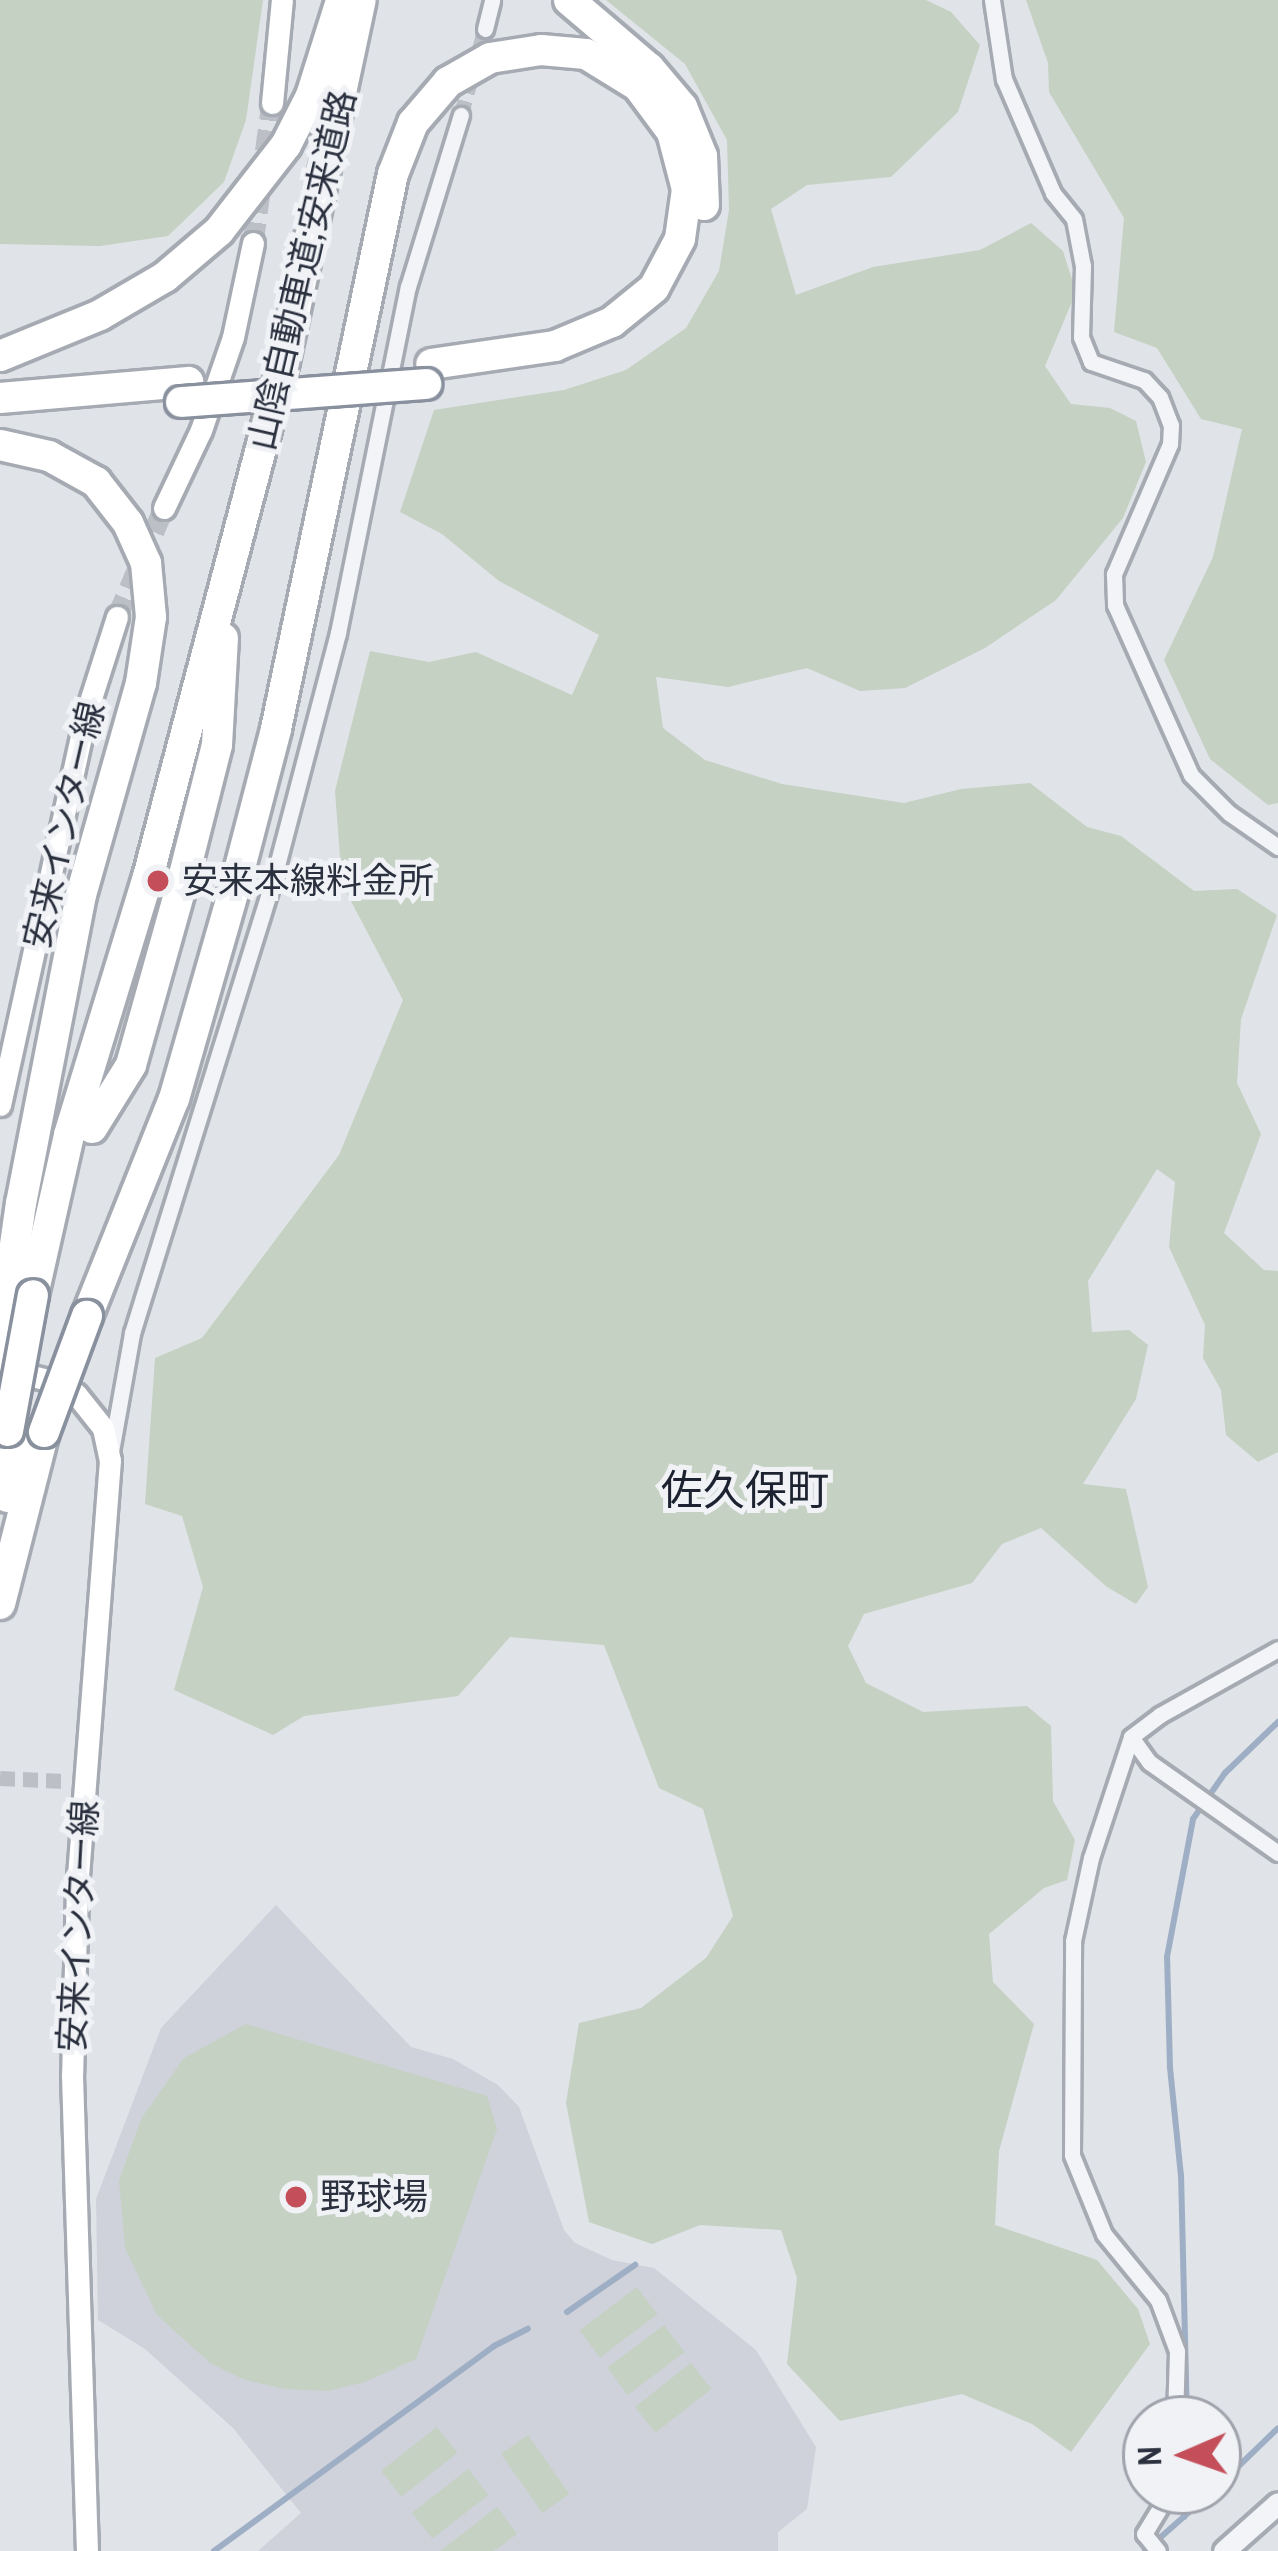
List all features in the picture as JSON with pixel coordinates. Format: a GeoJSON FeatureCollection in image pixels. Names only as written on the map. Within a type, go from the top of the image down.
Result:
{"type":"FeatureCollection","features":[{"type":"Feature","properties":{"kind":"highway"},"geometry":{"type":"LineString","coordinates":[[0,356],[100,315],[165,278],[219,231],[286,145],[311,96],[341,0]]}},
{"type":"Feature","properties":{"kind":"highway","name":"山陰自動車道;安来道路"},"geometry":{"type":"LineString","coordinates":[[219,619],[324,187],[361,0]]}},
{"type":"Feature","properties":{"kind":"highway"},"geometry":{"type":"LineString","coordinates":[[0,398],[184,392],[428,374],[516,374],[613,343],[648,317],[679,284],[701,237],[702,156],[682,107],[649,68],[569,0]]}},
{"type":"Feature","properties":{"kind":"highway"},"geometry":{"type":"LineString","coordinates":[[0,1475],[87,1316],[174,1100],[276,730],[393,173],[413,123],[448,82],[490,58],[541,50],[586,54],[638,86],[672,132],[687,189],[680,239],[654,288],[612,322],[555,346],[428,374]]}},
{"type":"Feature","properties":{"kind":"highway"},"geometry":{"type":"LineString","coordinates":[[0,415],[184,392]]}},
{"type":"Feature","properties":{"kind":"highway"},"geometry":{"type":"LineString","coordinates":[[0,446],[49,456],[95,482],[128,523],[146,563],[151,616],[141,683],[81,895],[28,1295],[23,1431],[0,1604]]}},
{"type":"Feature","properties":{"kind":"highway"},"geometry":{"type":"LineString","coordinates":[[81,1127],[131,1065],[181,887],[217,745],[219,619]]}},
{"type":"Feature","properties":{"kind":"highway"},"geometry":{"type":"LineString","coordinates":[[0,1349],[28,1295],[81,1127],[79,1064],[171,731],[219,619]]}},
{"type":"Feature","properties":{"kind":"highway"},"geometry":{"type":"LineString","coordinates":[[0,1546],[23,1431]]}},
{"type":"Feature","properties":{"kind":"main road"},"geometry":{"type":"LineString","coordinates":[[272,103],[282,0]]}},
{"type":"Feature","properties":{"kind":"main road"},"geometry":{"type":"LineString","coordinates":[[164,508],[200,430],[233,337],[253,243]]}},
{"type":"Feature","properties":{"kind":"main road","name":"安来インター線"},"geometry":{"type":"LineString","coordinates":[[0,1105],[86,714],[117,617]]}},
{"type":"Feature","properties":{"kind":"main road","name":"安来インター線"},"geometry":{"type":"LineString","coordinates":[[0,1368],[48,1380],[76,1394],[103,1427],[110,1460],[74,1782],[72,2075],[87,2551]]}},
{"type":"Feature","properties":{"kind":"street"},"geometry":{"type":"LineString","coordinates":[[484,29],[493,0]]}},
{"type":"Feature","properties":{"kind":"street"},"geometry":{"type":"LineString","coordinates":[[992,0],[1004,80],[1053,193],[1075,219],[1083,266],[1081,337],[1091,362],[1144,380],[1160,397],[1171,425],[1170,444],[1151,478],[1114,574],[1114,605],[1191,775],[1229,813],[1278,848]]}},
{"type":"Feature","properties":{"kind":"street"},"geometry":{"type":"LineString","coordinates":[[110,1460],[132,1334],[274,878],[333,656],[408,287],[461,115]]}},
{"type":"Feature","properties":{"kind":"street"},"geometry":{"type":"LineString","coordinates":[[1176,2395],[1177,2351],[1157,2300],[1104,2234],[1072,2155],[1073,1941],[1091,1858],[1131,1737],[1160,1715],[1278,1649]]}},
{"type":"Feature","properties":{"kind":"street"},"geometry":{"type":"LineString","coordinates":[[1131,1737],[1150,1762],[1278,1853]]}},
{"type":"Feature","properties":{"kind":"street"},"geometry":{"type":"LineString","coordinates":[[1224,2551],[1278,2503]]}},
{"type":"Feature","properties":{"kind":"street"},"geometry":{"type":"LineString","coordinates":[[1154,2547],[1144,2534],[1155,2515]]}},
{"type":"Feature","properties":{"kind":"shaded area"},"geometry":{"type":"Polygon","coordinates":[[[276,1905],[411,2047],[453,2059],[498,2085],[519,2107],[564,2230],[575,2243],[612,2260],[654,2268],[756,2350],[816,2447],[807,2509],[778,2532],[778,2551],[258,2551],[301,2513],[233,2428],[145,2349],[98,2320],[96,2199],[161,2028],[276,1905]]]}},
{"type":"Feature","properties":{"kind":"green space"},"geometry":{"type":"Polygon","coordinates":[[[0,0],[263,0],[246,120],[224,182],[168,236],[100,246],[0,244],[0,0]]]}},
{"type":"Feature","properties":{"kind":"green space"},"geometry":{"type":"Polygon","coordinates":[[[606,0],[926,0],[951,12],[980,45],[958,112],[891,177],[807,185],[771,209],[796,295],[873,267],[980,250],[1031,223],[1063,251],[1076,292],[1045,366],[1071,404],[1110,408],[1136,421],[1146,462],[1123,518],[1056,600],[985,648],[905,688],[860,691],[807,668],[728,687],[656,677],[663,728],[705,760],[782,784],[904,803],[961,789],[1030,783],[1087,827],[1121,836],[1194,891],[1237,889],[1277,915],[1241,1019],[1237,1083],[1261,1134],[1224,1233],[1264,1270],[1278,1271],[1278,1452],[1258,1462],[1226,1435],[1221,1390],[1203,1358],[1205,1325],[1169,1247],[1175,1182],[1157,1169],[1088,1281],[1092,1332],[1129,1330],[1148,1345],[1136,1399],[1083,1484],[1126,1489],[1148,1587],[1136,1604],[1107,1587],[1041,1528],[1002,1544],[972,1583],[864,1614],[848,1646],[866,1683],[923,1712],[1027,1706],[1051,1726],[1053,1801],[1075,1840],[1067,1880],[1044,1888],[989,1934],[993,1982],[1034,2024],[999,2151],[995,2225],[1097,2260],[1138,2309],[1150,2344],[1071,2452],[1032,2424],[962,2394],[840,2421],[787,2364],[797,2278],[781,2230],[700,2225],[652,2244],[589,2222],[566,2103],[579,2023],[641,2008],[706,1958],[733,1916],[703,1809],[659,1788],[604,1645],[510,1637],[458,1696],[304,1716],[273,1735],[174,1690],[203,1587],[182,1516],[145,1504],[155,1358],[202,1338],[339,1155],[403,1000],[342,884],[335,791],[370,651],[429,662],[476,652],[572,695],[599,635],[499,581],[442,534],[400,512],[434,410],[564,390],[626,370],[686,328],[719,271],[729,210],[727,140],[685,64],[606,0]]]}},
{"type":"Feature","properties":{"kind":"green space"},"geometry":{"type":"Polygon","coordinates":[[[1026,0],[1278,0],[1278,803],[1268,805],[1210,759],[1164,660],[1213,557],[1242,429],[1201,419],[1157,348],[1114,332],[1124,218],[1049,92],[1048,63],[1026,0]]]}},
{"type":"Feature","properties":{"kind":"green space","name":"野球場"},"geometry":{"type":"Polygon","coordinates":[[[246,2024],[487,2096],[497,2129],[416,2359],[365,2382],[328,2391],[285,2389],[245,2380],[210,2363],[157,2315],[125,2248],[119,2181],[141,2119],[184,2058],[246,2024]]]}},
{"type":"Feature","properties":{"kind":"green space"},"geometry":{"type":"Polygon","coordinates":[[[637,2287],[657,2314],[600,2357],[579,2330],[637,2287]]]}},
{"type":"Feature","properties":{"kind":"green space"},"geometry":{"type":"Polygon","coordinates":[[[664,2325],[684,2352],[628,2395],[607,2368],[664,2325]]]}},
{"type":"Feature","properties":{"kind":"green space"},"geometry":{"type":"Polygon","coordinates":[[[691,2363],[711,2389],[655,2433],[635,2407],[691,2363]]]}},
{"type":"Feature","properties":{"kind":"green space"},"geometry":{"type":"Polygon","coordinates":[[[437,2427],[457,2453],[401,2497],[381,2471],[437,2427]]]}},
{"type":"Feature","properties":{"kind":"green space"},"geometry":{"type":"Polygon","coordinates":[[[528,2435],[569,2494],[542,2513],[501,2454],[528,2435]]]}},
{"type":"Feature","properties":{"kind":"green space"},"geometry":{"type":"Polygon","coordinates":[[[468,2469],[488,2495],[432,2539],[412,2513],[468,2469]]]}},
{"type":"Feature","properties":{"kind":"green space"},"geometry":{"type":"Polygon","coordinates":[[[497,2507],[517,2534],[494,2551],[440,2551],[497,2507]]]}},
{"type":"Feature","properties":{"kind":"waterway"},"geometry":{"type":"LineString","coordinates":[[1186,2395],[1181,2176],[1170,2068],[1167,1957],[1193,1819],[1225,1773],[1278,1722]]}},
{"type":"Feature","properties":{"kind":"waterway"},"geometry":{"type":"LineString","coordinates":[[567,2312],[635,2265]]}},
{"type":"Feature","properties":{"kind":"waterway"},"geometry":{"type":"LineString","coordinates":[[214,2551],[494,2346],[528,2329]]}},
{"type":"Feature","properties":{"kind":"waterway"},"geometry":{"type":"LineString","coordinates":[[1242,2463],[1278,2428]]}},
{"type":"Feature","properties":{"kind":"waterway"},"geometry":{"type":"LineString","coordinates":[[1145,2551],[1186,2515]]}},
{"type":"Feature","properties":{"kind":"tunnel"},"geometry":{"type":"LineString","coordinates":[[461,115],[485,29]]}},
{"type":"Feature","properties":{"kind":"tunnel"},"geometry":{"type":"LineString","coordinates":[[253,243],[272,103]]}},
{"type":"Feature","properties":{"kind":"tunnel"},"geometry":{"type":"LineString","coordinates":[[117,617],[164,508]]}},
{"type":"Feature","properties":{"kind":"tunnel"},"geometry":{"type":"LineString","coordinates":[[0,1778],[64,1781]]}},
{"type":"Feature","properties":{"kind":"place","name":"安来本線料金所"},"geometry":{"type":"Point","coordinates":[158,881]}},
{"type":"Feature","properties":{"kind":"place","name":"野球場"},"geometry":{"type":"Point","coordinates":[296,2197]}},
{"type":"Feature","properties":{"kind":"district","name":"佐久保町"},"geometry":{"type":"Point","coordinates":[745,1490]}}]}
